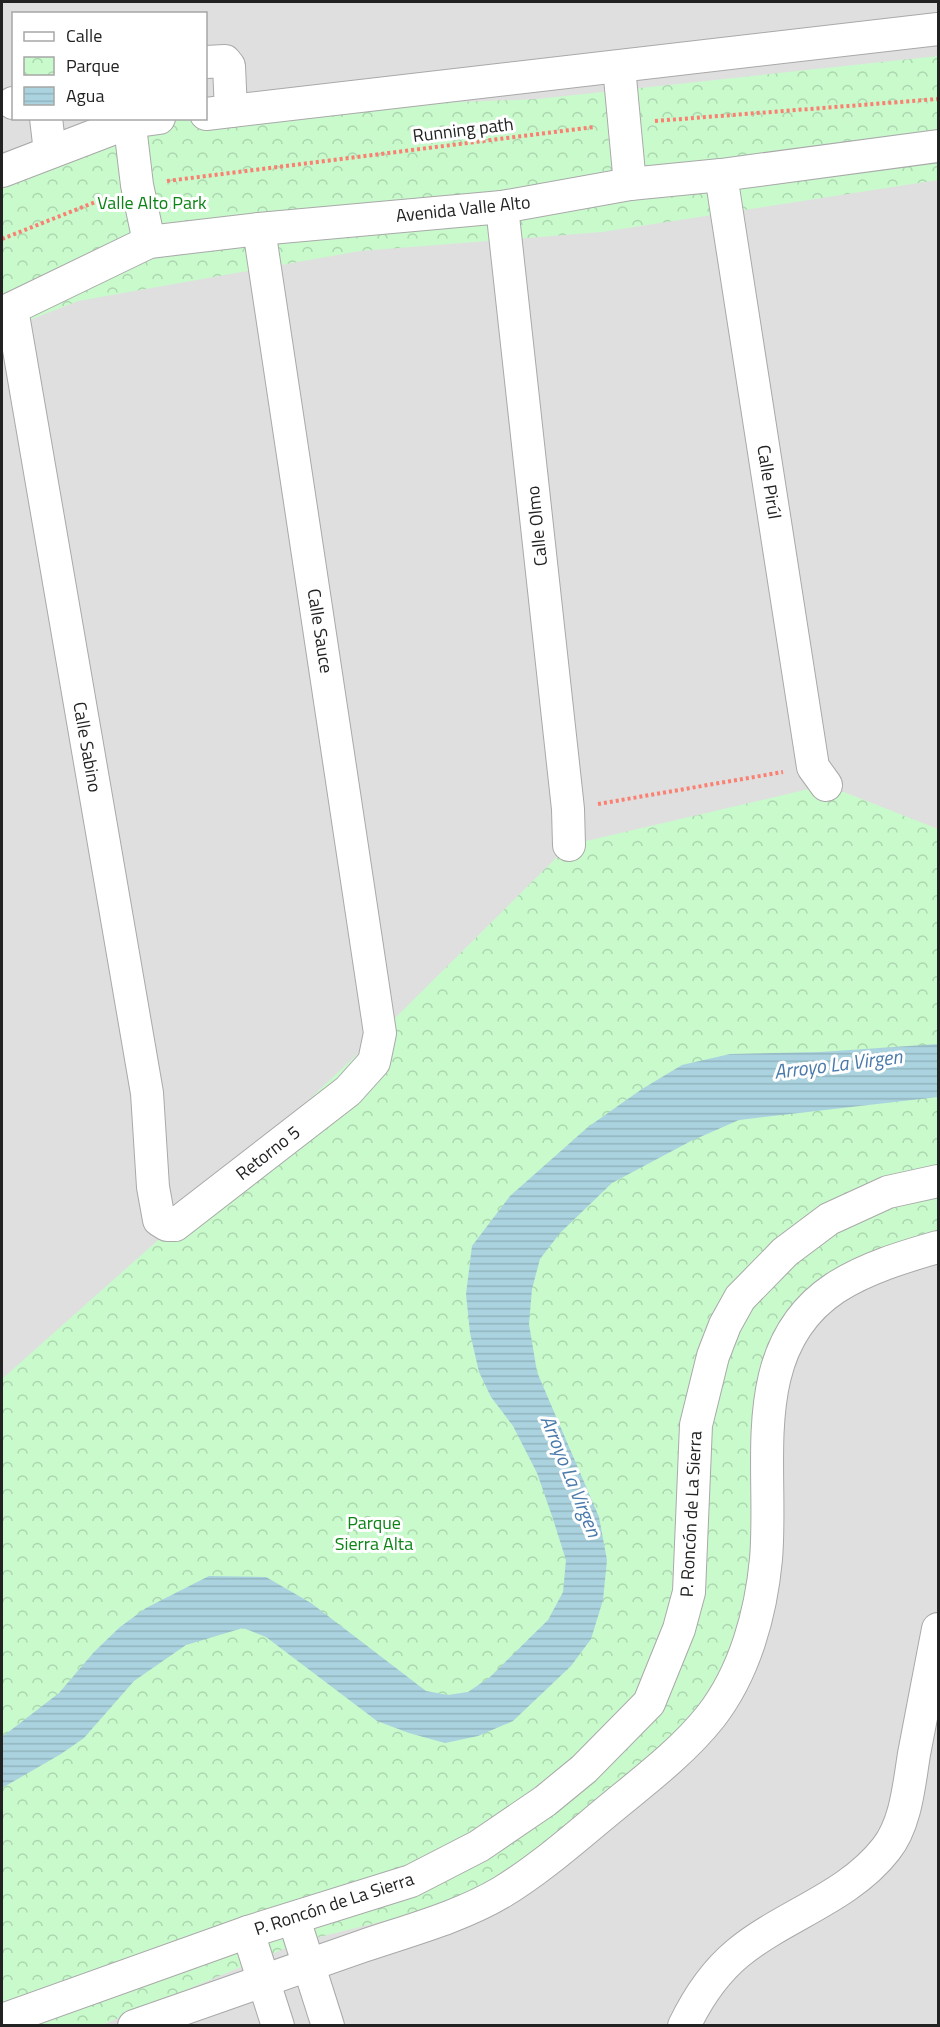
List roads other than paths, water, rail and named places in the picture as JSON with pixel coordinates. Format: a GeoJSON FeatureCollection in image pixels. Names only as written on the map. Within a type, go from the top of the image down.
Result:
{"type":"FeatureCollection","features":[{"type":"Feature","properties":{"kind":"street"},"geometry":{"type":"LineString","coordinates":[[207,62],[225,61],[229,66],[218,112],[939,29]]}},
{"type":"Feature","properties":{"kind":"street"},"geometry":{"type":"LineString","coordinates":[[619,67],[630,184]]}},
{"type":"Feature","properties":{"kind":"street"},"geometry":{"type":"LineString","coordinates":[[46,120],[50,152]]}},
{"type":"Feature","properties":{"kind":"street"},"geometry":{"type":"LineString","coordinates":[[2,171],[139,120],[137,185],[149,242]]}},
{"type":"Feature","properties":{"kind":"street","name":"Avenida Valle Alto"},"geometry":{"type":"LineString","coordinates":[[7,311],[149,242],[259,229],[502,207],[630,184],[721,175],[939,146]]}},
{"type":"Feature","properties":{"kind":"street","name":"Calle Pirúl"},"geometry":{"type":"LineString","coordinates":[[721,175],[820,776]]}},
{"type":"Feature","properties":{"kind":"street","name":"Calle Olmo"},"geometry":{"type":"LineString","coordinates":[[502,207],[568,809],[569,845]]}},
{"type":"Feature","properties":{"kind":"street","name":"Calle Sauce"},"geometry":{"type":"LineString","coordinates":[[259,229],[380,1033]]}},
{"type":"Feature","properties":{"kind":"street","name":"Calle Sabino"},"geometry":{"type":"LineString","coordinates":[[7,311],[147,1093],[153,1187]]}},
{"type":"Feature","properties":{"kind":"street","name":"Retorno 5"},"geometry":{"type":"LineString","coordinates":[[153,1187],[159,1220],[167,1225],[175,1225],[348,1091],[374,1062],[380,1033]]}},
{"type":"Feature","properties":{"kind":"street","name":"P. Roncón de La Sierra"},"geometry":{"type":"LineString","coordinates":[[2,2020],[248,1932],[411,1881],[479,1846],[545,1801],[584,1769],[649,1703],[679,1629],[689,1592],[696,1425],[713,1356],[725,1325],[740,1298],[759,1277],[805,1236],[829,1219],[888,1192],[939,1181]]}},
{"type":"Feature","properties":{"kind":"street"},"geometry":{"type":"LineString","coordinates":[[134,2025],[439,1920],[502,1892],[554,1855],[669,1760],[712,1715],[734,1680],[748,1645],[759,1600],[767,1545],[768,1412],[782,1350],[798,1323],[835,1288],[898,1258],[939,1247]]}},
{"type":"Feature","properties":{"kind":"street"},"geometry":{"type":"LineString","coordinates":[[684,2025],[711,1982],[738,1953],[844,1887],[887,1848],[899,1825],[907,1796],[938,1631]]}},
{"type":"Feature","properties":{"kind":"street"},"geometry":{"type":"LineString","coordinates":[[294,1919],[328,2025]]}},
{"type":"Feature","properties":{"kind":"street"},"geometry":{"type":"LineString","coordinates":[[248,1932],[278,2025]]}},
{"type":"Feature","properties":{"kind":"water","name":"Arroyo La Virgen"},"geometry":{"type":"Polygon","coordinates":[[[938,1044],[938,1097],[739,1120],[691,1141],[612,1183],[560,1233],[540,1259],[532,1289],[529,1324],[537,1372],[599,1517],[607,1560],[603,1600],[591,1639],[571,1666],[513,1721],[478,1736],[445,1743],[409,1733],[377,1721],[266,1637],[243,1628],[186,1645],[134,1681],[84,1738],[2,1788],[2,1737],[59,1693],[94,1652],[120,1627],[146,1608],[209,1576],[266,1577],[311,1603],[426,1691],[448,1695],[468,1692],[490,1677],[548,1620],[563,1592],[566,1560],[537,1473],[513,1426],[491,1397],[479,1372],[470,1333],[466,1294],[472,1246],[510,1196],[588,1127],[642,1089],[682,1065],[730,1054],[820,1052],[938,1044]]]}},
{"type":"Feature","properties":{"kind":"park label","name":"Valle Alto Park"},"geometry":{"type":"Point","coordinates":[152,203]}},
{"type":"Feature","properties":{"kind":"park label","name":"Parque Sierra Alta"},"geometry":{"type":"Point","coordinates":[374,1534]}}]}
